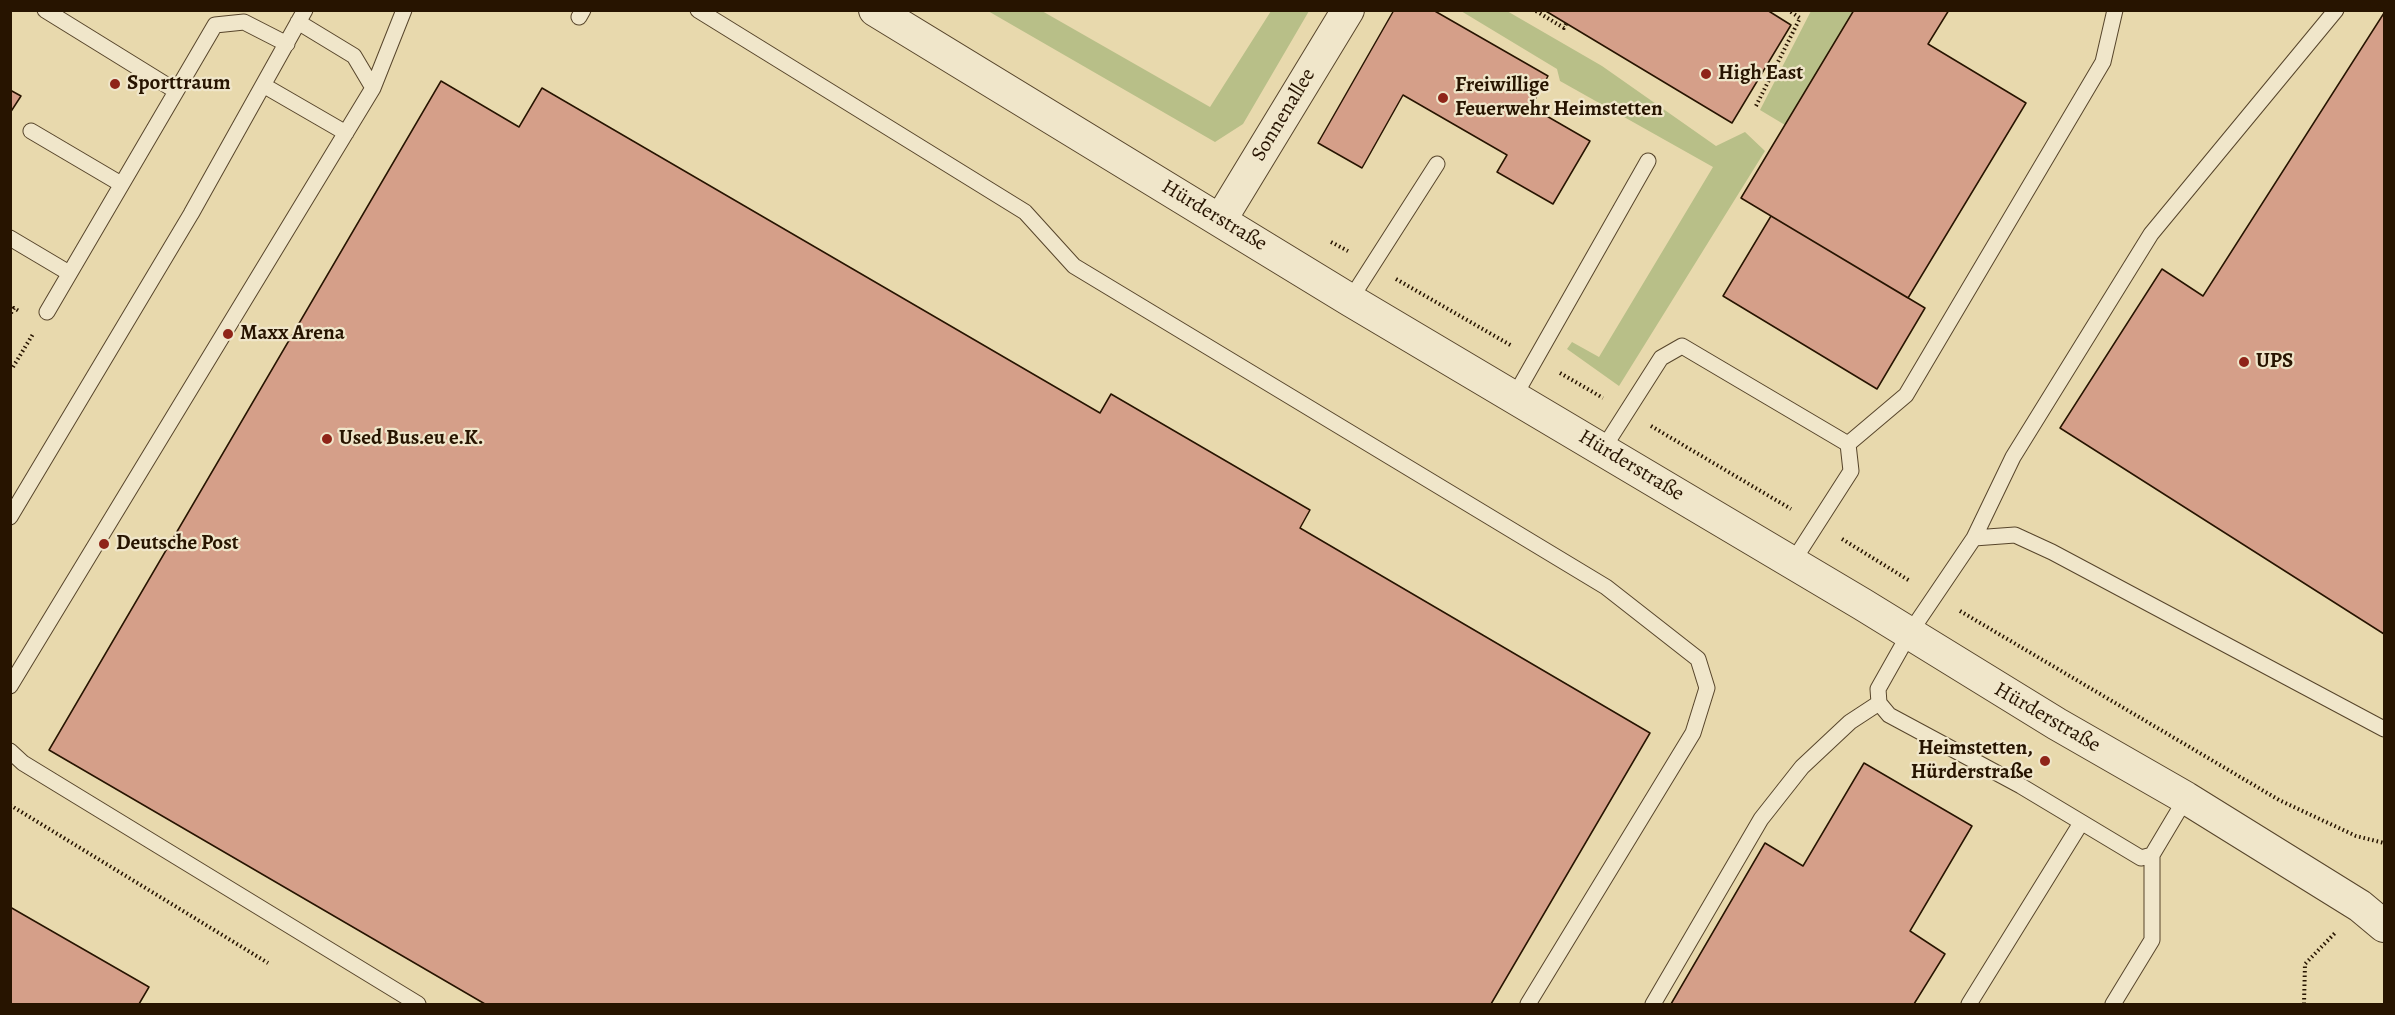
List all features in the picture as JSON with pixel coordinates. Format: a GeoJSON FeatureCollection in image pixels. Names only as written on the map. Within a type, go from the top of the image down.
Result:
{"type":"FeatureCollection","features":[{"type":"Feature","properties":{"kind":"street","name":"Hürderstraße"},"geometry":{"type":"LineString","coordinates":[[875,10],[1221,219],[1350,300],[1603,448],[2057,724],[2186,798],[2360,906],[2385,926]]}},
{"type":"Feature","properties":{"kind":"street","name":"Sonnenallee"},"geometry":{"type":"LineString","coordinates":[[1221,219],[1348,10]]}},
{"type":"Feature","properties":{"kind":"lane"},"geometry":{"type":"LineString","coordinates":[[45,10],[176,91]]}},
{"type":"Feature","properties":{"kind":"lane"},"geometry":{"type":"LineString","coordinates":[[47,312],[222,10]]}},
{"type":"Feature","properties":{"kind":"lane"},"geometry":{"type":"LineString","coordinates":[[10,686],[373,88],[404,10]]}},
{"type":"Feature","properties":{"kind":"lane"},"geometry":{"type":"LineString","coordinates":[[698,10],[1025,212],[1074,266],[1606,586],[1698,659],[1707,688],[1693,733],[1528,1005]]}},
{"type":"Feature","properties":{"kind":"lane"},"geometry":{"type":"LineString","coordinates":[[1848,444],[1906,394],[2103,62],[2115,10]]}},
{"type":"Feature","properties":{"kind":"lane"},"geometry":{"type":"LineString","coordinates":[[2152,855],[2137,857],[2021,786],[1889,715],[1879,703],[1878,689],[1909,634],[1974,538],[2013,457],[2151,234],[2336,10]]}},
{"type":"Feature","properties":{"kind":"lane"},"geometry":{"type":"LineString","coordinates":[[10,517],[191,214],[302,16],[354,56],[373,88]]}},
{"type":"Feature","properties":{"kind":"lane"},"geometry":{"type":"LineString","coordinates":[[215,25],[244,22],[287,44]]}},
{"type":"Feature","properties":{"kind":"lane"},"geometry":{"type":"LineString","coordinates":[[263,85],[346,133]]}},
{"type":"Feature","properties":{"kind":"lane"},"geometry":{"type":"LineString","coordinates":[[31,131],[121,184]]}},
{"type":"Feature","properties":{"kind":"lane"},"geometry":{"type":"LineString","coordinates":[[1514,397],[1648,161]]}},
{"type":"Feature","properties":{"kind":"lane"},"geometry":{"type":"LineString","coordinates":[[1350,300],[1437,164]]}},
{"type":"Feature","properties":{"kind":"lane"},"geometry":{"type":"LineString","coordinates":[[10,238],[69,273]]}},
{"type":"Feature","properties":{"kind":"lane"},"geometry":{"type":"LineString","coordinates":[[1603,448],[1661,358],[1682,346],[1848,444]]}},
{"type":"Feature","properties":{"kind":"lane"},"geometry":{"type":"LineString","coordinates":[[1792,563],[1851,471],[1848,444]]}},
{"type":"Feature","properties":{"kind":"lane"},"geometry":{"type":"LineString","coordinates":[[1974,538],[2015,535],[2052,552],[2385,729]]}},
{"type":"Feature","properties":{"kind":"lane"},"geometry":{"type":"LineString","coordinates":[[1653,1005],[1761,819],[1802,767],[1850,722],[1879,703]]}},
{"type":"Feature","properties":{"kind":"lane"},"geometry":{"type":"LineString","coordinates":[[10,751],[22,763],[418,1005]]}},
{"type":"Feature","properties":{"kind":"lane"},"geometry":{"type":"LineString","coordinates":[[2114,1005],[2152,940],[2152,855],[2186,798]]}},
{"type":"Feature","properties":{"kind":"lane"},"geometry":{"type":"LineString","coordinates":[[1969,1005],[2081,823]]}},
{"type":"Feature","properties":{"kind":"path"},"geometry":{"type":"LineString","coordinates":[[1756,106],[1800,18],[1788,10]]}},
{"type":"Feature","properties":{"kind":"path"},"geometry":{"type":"LineString","coordinates":[[1536,11],[1564,28],[1566,24]]}},
{"type":"Feature","properties":{"kind":"path"},"geometry":{"type":"LineString","coordinates":[[1322,236],[1626,411],[2279,800],[2356,836],[2385,843]]}},
{"type":"Feature","properties":{"kind":"path"},"geometry":{"type":"LineString","coordinates":[[13,367],[47,312]]}},
{"type":"Feature","properties":{"kind":"path"},"geometry":{"type":"LineString","coordinates":[[10,805],[268,963]]}},
{"type":"Feature","properties":{"kind":"path"},"geometry":{"type":"LineString","coordinates":[[2304,1005],[2305,964],[2360,906]]}},
{"type":"Feature","properties":{"kind":"green space"},"geometry":{"type":"Polygon","coordinates":[[[988,11],[1042,11],[1210,107],[1271,11],[1309,11],[1243,124],[1215,142],[988,11]]]}},
{"type":"Feature","properties":{"kind":"green space"},"geometry":{"type":"Polygon","coordinates":[[[1461,11],[1507,11],[1602,66],[1716,146],[1745,132],[1765,151],[1619,386],[1567,349],[1572,342],[1599,357],[1713,167],[1560,81],[1557,69],[1461,11]]]}},
{"type":"Feature","properties":{"kind":"green space"},"geometry":{"type":"Polygon","coordinates":[[[1811,11],[1854,11],[1785,125],[1760,110],[1811,11]]]}},
{"type":"Feature","properties":{"kind":"building"},"geometry":{"type":"Polygon","coordinates":[[[1394,10],[1433,10],[1548,76],[1531,107],[1590,141],[1553,204],[1497,172],[1507,155],[1403,95],[1362,168],[1318,143],[1394,10]]]}},
{"type":"Feature","properties":{"kind":"building","name":"High East"},"geometry":{"type":"Polygon","coordinates":[[[1544,10],[1767,10],[1791,25],[1732,123],[1544,10]]]}},
{"type":"Feature","properties":{"kind":"building"},"geometry":{"type":"Polygon","coordinates":[[[1854,10],[1949,10],[1928,44],[2026,103],[1908,298],[1741,198],[1854,10]]]}},
{"type":"Feature","properties":{"kind":"building","name":"UPS"},"geometry":{"type":"Polygon","coordinates":[[[2384,13],[2384,634],[2060,428],[2162,269],[2203,296],[2384,13]]]}},
{"type":"Feature","properties":{"kind":"building"},"geometry":{"type":"Polygon","coordinates":[[[441,81],[519,127],[542,88],[1100,413],[1111,394],[1310,510],[1300,528],[1650,733],[1491,1004],[485,1004],[49,750],[441,81]]]}},
{"type":"Feature","properties":{"kind":"building"},"geometry":{"type":"Polygon","coordinates":[[[10,90],[21,96],[10,113],[10,90]]]}},
{"type":"Feature","properties":{"kind":"building"},"geometry":{"type":"Polygon","coordinates":[[[1771,216],[1925,308],[1877,389],[1723,296],[1771,216]]]}},
{"type":"Feature","properties":{"kind":"building"},"geometry":{"type":"Polygon","coordinates":[[[1864,763],[1972,826],[1910,931],[1945,954],[1914,1004],[1671,1004],[1765,843],[1803,866],[1864,763]]]}},
{"type":"Feature","properties":{"kind":"building"},"geometry":{"type":"Polygon","coordinates":[[[10,907],[149,987],[139,1004],[10,1004],[10,907]]]}},
{"type":"Feature","properties":{"kind":"place","name":"High East"},"geometry":{"type":"Point","coordinates":[1706,74]}},
{"type":"Feature","properties":{"kind":"place","name":"Sporttraum"},"geometry":{"type":"Point","coordinates":[115,84]}},
{"type":"Feature","properties":{"kind":"place","name":"Freiwillige Feuerwehr Heimstetten"},"geometry":{"type":"Point","coordinates":[1443,98]}},
{"type":"Feature","properties":{"kind":"place","name":"Maxx Arena"},"geometry":{"type":"Point","coordinates":[228,334]}},
{"type":"Feature","properties":{"kind":"place","name":"UPS"},"geometry":{"type":"Point","coordinates":[2244,362]}},
{"type":"Feature","properties":{"kind":"place","name":"Used Bus.eu e.K."},"geometry":{"type":"Point","coordinates":[327,439]}},
{"type":"Feature","properties":{"kind":"place","name":"Deutsche Post"},"geometry":{"type":"Point","coordinates":[104,544]}},
{"type":"Feature","properties":{"kind":"place","name":"Heimstetten, Hürderstraße"},"geometry":{"type":"Point","coordinates":[2045,761]}}]}
